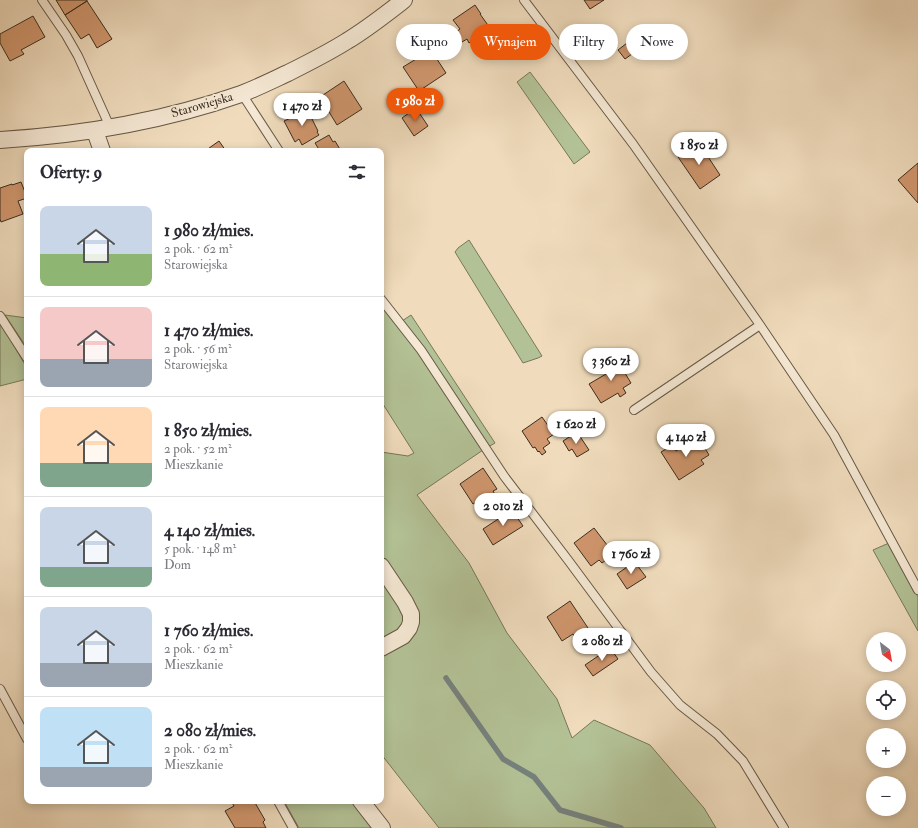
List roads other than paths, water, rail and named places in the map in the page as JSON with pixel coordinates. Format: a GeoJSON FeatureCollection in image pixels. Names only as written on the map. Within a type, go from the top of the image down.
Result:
{"type":"FeatureCollection","features":[{"type":"Feature","properties":{"kind":"street","name":"Starowiejska"},"geometry":{"type":"LineString","coordinates":[[0,140],[103,129],[149,120],[242,94],[299,68],[348,41],[404,0]]}},
{"type":"Feature","properties":{"kind":"street"},"geometry":{"type":"LineString","coordinates":[[102,148],[103,129]]}},
{"type":"Feature","properties":{"kind":"street"},"geometry":{"type":"LineString","coordinates":[[384,570],[405,602],[411,614],[411,622],[409,628],[403,636],[384,646]]}},
{"type":"Feature","properties":{"kind":"street"},"geometry":{"type":"LineString","coordinates":[[363,804],[382,828]]}},
{"type":"Feature","properties":{"kind":"lane"},"geometry":{"type":"LineString","coordinates":[[42,0],[63,30],[78,56],[103,129]]}},
{"type":"Feature","properties":{"kind":"lane"},"geometry":{"type":"LineString","coordinates":[[524,0],[633,144],[760,325],[834,435],[918,590]]}},
{"type":"Feature","properties":{"kind":"lane"},"geometry":{"type":"LineString","coordinates":[[242,94],[277,148]]}},
{"type":"Feature","properties":{"kind":"lane"},"geometry":{"type":"LineString","coordinates":[[384,304],[421,350],[504,476],[651,672],[680,705],[717,734],[743,761],[784,828]]}},
{"type":"Feature","properties":{"kind":"lane"},"geometry":{"type":"LineString","coordinates":[[0,316],[24,353]]}},
{"type":"Feature","properties":{"kind":"lane"},"geometry":{"type":"LineString","coordinates":[[634,410],[760,325]]}},
{"type":"Feature","properties":{"kind":"lane"},"geometry":{"type":"LineString","coordinates":[[0,689],[24,733]]}},
{"type":"Feature","properties":{"kind":"lane"},"geometry":{"type":"LineString","coordinates":[[280,804],[293,828]]}},
{"type":"Feature","properties":{"kind":"waterway"},"geometry":{"type":"LineString","coordinates":[[446,678],[503,759],[534,777],[560,810],[621,828]]}}]}
